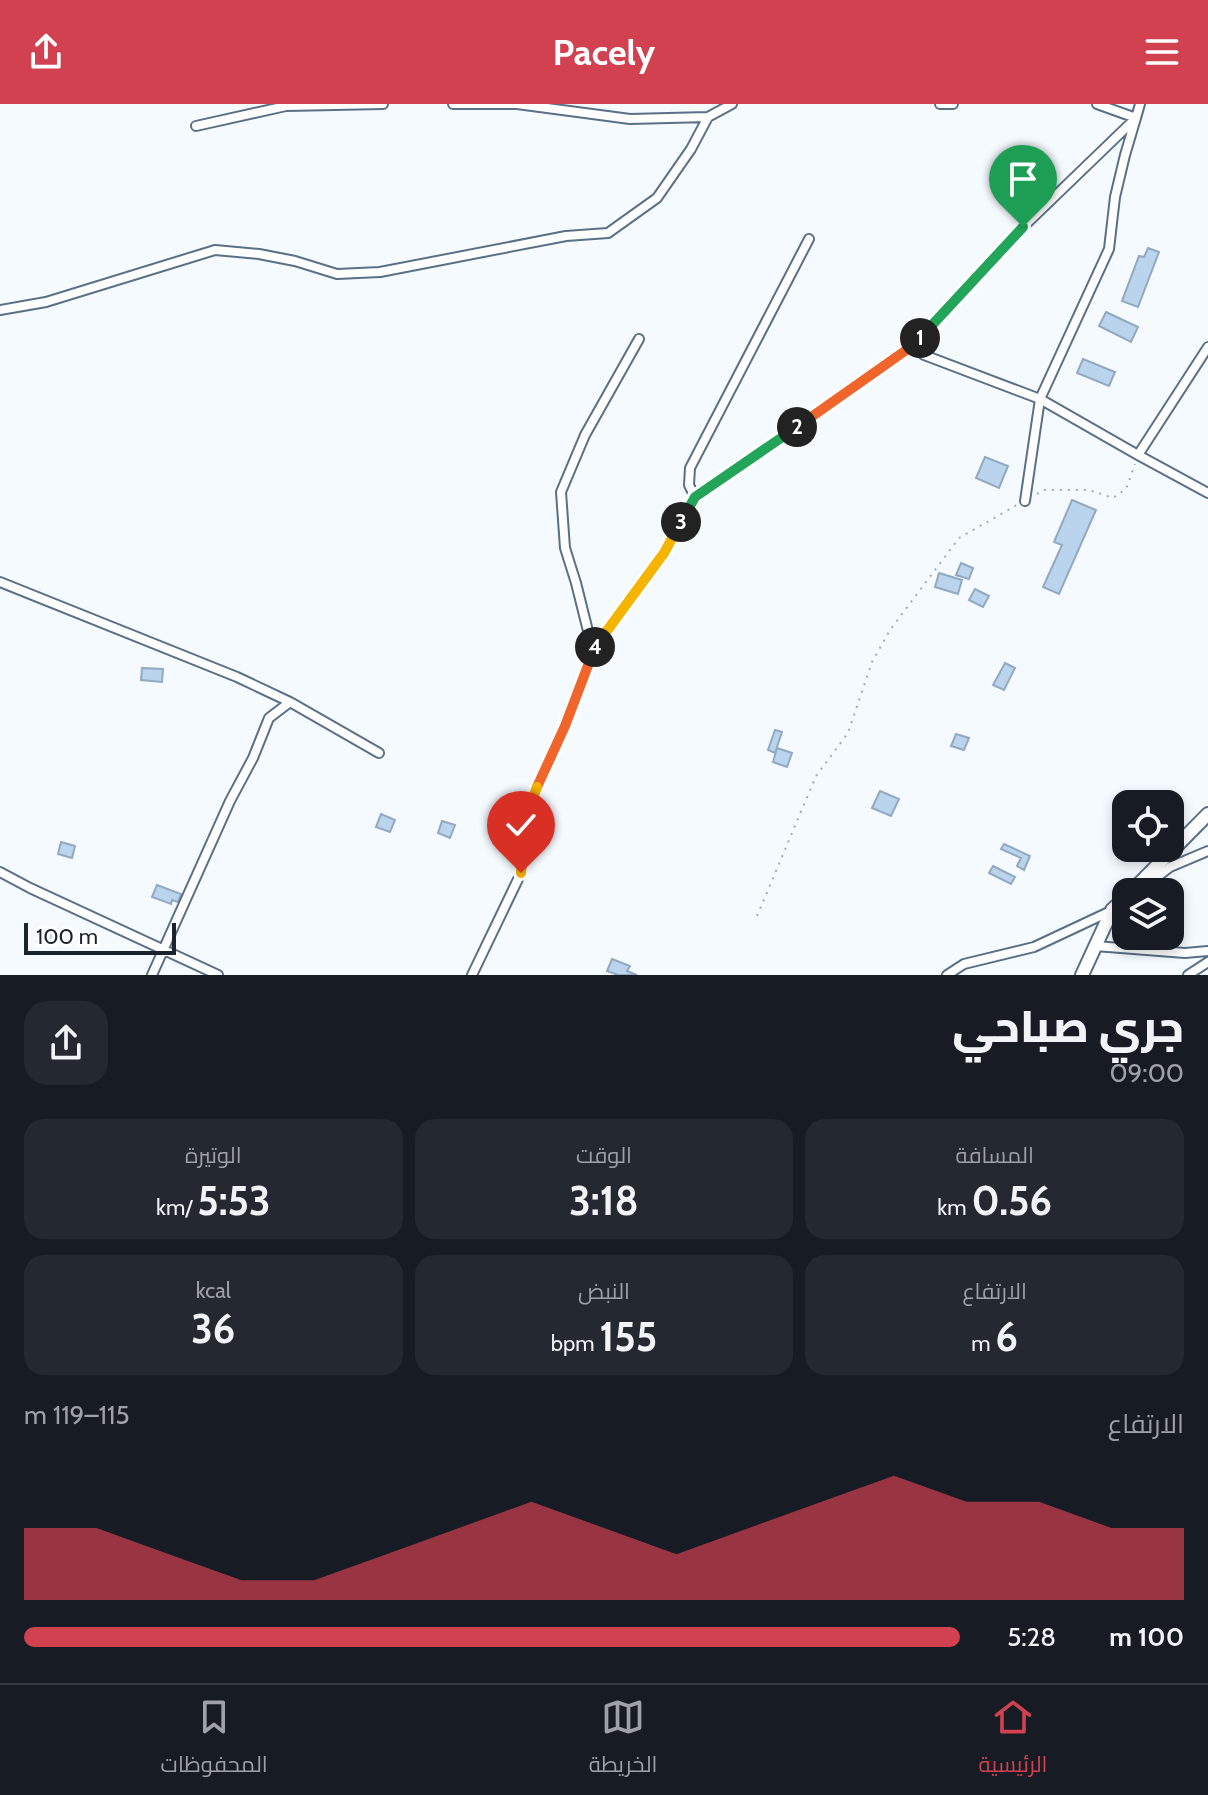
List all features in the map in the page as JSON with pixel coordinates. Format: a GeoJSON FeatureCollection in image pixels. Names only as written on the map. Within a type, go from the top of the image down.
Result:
{"type":"FeatureCollection","features":[{"type":"Feature","properties":{"kind":"main road"},"geometry":{"type":"LineString","coordinates":[[1145,878],[1208,814]]}},
{"type":"Feature","properties":{"kind":"main road"},"geometry":{"type":"LineString","coordinates":[[1082,975],[1112,910]]}},
{"type":"Feature","properties":{"kind":"street"},"geometry":{"type":"LineString","coordinates":[[196,126],[286,106],[383,104]]}},
{"type":"Feature","properties":{"kind":"street"},"geometry":{"type":"LineString","coordinates":[[453,104],[517,104],[630,119],[708,117],[732,104]]}},
{"type":"Feature","properties":{"kind":"street"},"geometry":{"type":"LineString","coordinates":[[940,104],[953,104]]}},
{"type":"Feature","properties":{"kind":"street"},"geometry":{"type":"LineString","coordinates":[[1097,104],[1136,118]]}},
{"type":"Feature","properties":{"kind":"street"},"geometry":{"type":"LineString","coordinates":[[1025,501],[1040,399],[1109,249],[1115,197],[1140,104]]}},
{"type":"Feature","properties":{"kind":"street"},"geometry":{"type":"LineString","coordinates":[[0,310],[46,302],[215,250],[295,261],[337,274],[380,272],[566,236],[608,233],[657,198],[691,149],[708,117]]}},
{"type":"Feature","properties":{"kind":"street"},"geometry":{"type":"LineString","coordinates":[[472,975],[521,873],[525,820],[593,651],[664,553],[695,497],[912,346],[1023,227],[1136,118]]}},
{"type":"Feature","properties":{"kind":"street"},"geometry":{"type":"LineString","coordinates":[[695,497],[689,485],[690,468],[809,239]]}},
{"type":"Feature","properties":{"kind":"street"},"geometry":{"type":"LineString","coordinates":[[593,651],[565,548],[561,492],[585,435],[639,339]]}},
{"type":"Feature","properties":{"kind":"street"},"geometry":{"type":"LineString","coordinates":[[912,346],[924,355],[1040,399],[1208,493]]}},
{"type":"Feature","properties":{"kind":"street"},"geometry":{"type":"LineString","coordinates":[[1138,455],[1208,347]]}},
{"type":"Feature","properties":{"kind":"street"},"geometry":{"type":"LineString","coordinates":[[0,582],[237,677],[290,702],[379,753]]}},
{"type":"Feature","properties":{"kind":"street"},"geometry":{"type":"LineString","coordinates":[[152,975],[269,718],[290,702]]}},
{"type":"Feature","properties":{"kind":"street"},"geometry":{"type":"LineString","coordinates":[[1155,878],[1170,867],[1208,851]]}},
{"type":"Feature","properties":{"kind":"street"},"geometry":{"type":"LineString","coordinates":[[0,872],[218,975]]}},
{"type":"Feature","properties":{"kind":"street"},"geometry":{"type":"LineString","coordinates":[[947,975],[964,964],[1034,947],[1112,910]]}},
{"type":"Feature","properties":{"kind":"street"},"geometry":{"type":"LineString","coordinates":[[1095,946],[1185,953],[1208,951]]}},
{"type":"Feature","properties":{"kind":"street"},"geometry":{"type":"LineString","coordinates":[[1188,975],[1208,962]]}},
{"type":"Feature","properties":{"kind":"path"},"geometry":{"type":"LineString","coordinates":[[757,916],[816,776],[848,733],[872,662],[890,630],[959,538],[1043,490],[1089,490],[1113,498],[1126,489],[1138,455]]}},
{"type":"Feature","properties":{"kind":"building"},"geometry":{"type":"Polygon","coordinates":[[[1148,248],[1159,252],[1138,307],[1122,301],[1139,256],[1144,257],[1148,248]]]}},
{"type":"Feature","properties":{"kind":"building"},"geometry":{"type":"Polygon","coordinates":[[[1106,312],[1138,327],[1131,342],[1099,326],[1106,312]]]}},
{"type":"Feature","properties":{"kind":"building"},"geometry":{"type":"Polygon","coordinates":[[[1083,359],[1115,372],[1109,386],[1077,373],[1083,359]]]}},
{"type":"Feature","properties":{"kind":"building"},"geometry":{"type":"Polygon","coordinates":[[[985,457],[1008,466],[999,488],[976,478],[985,457]]]}},
{"type":"Feature","properties":{"kind":"building"},"geometry":{"type":"Polygon","coordinates":[[[1072,500],[1096,510],[1059,594],[1043,587],[1062,545],[1054,542],[1072,500]]]}},
{"type":"Feature","properties":{"kind":"building"},"geometry":{"type":"Polygon","coordinates":[[[961,563],[973,568],[969,579],[956,575],[961,563]]]}},
{"type":"Feature","properties":{"kind":"building"},"geometry":{"type":"Polygon","coordinates":[[[939,573],[962,580],[958,594],[935,587],[939,573]]]}},
{"type":"Feature","properties":{"kind":"building"},"geometry":{"type":"Polygon","coordinates":[[[975,589],[989,596],[983,607],[969,600],[975,589]]]}},
{"type":"Feature","properties":{"kind":"building"},"geometry":{"type":"Polygon","coordinates":[[[1005,663],[1015,668],[1004,690],[993,685],[1005,663]]]}},
{"type":"Feature","properties":{"kind":"building"},"geometry":{"type":"Polygon","coordinates":[[[142,668],[163,669],[162,682],[141,680],[142,668]]]}},
{"type":"Feature","properties":{"kind":"building"},"geometry":{"type":"Polygon","coordinates":[[[775,730],[782,732],[775,753],[768,750],[775,730]]]}},
{"type":"Feature","properties":{"kind":"building"},"geometry":{"type":"Polygon","coordinates":[[[956,734],[969,738],[964,750],[951,746],[956,734]]]}},
{"type":"Feature","properties":{"kind":"building"},"geometry":{"type":"Polygon","coordinates":[[[777,748],[792,753],[787,767],[773,762],[777,748]]]}},
{"type":"Feature","properties":{"kind":"building"},"geometry":{"type":"Polygon","coordinates":[[[880,791],[899,799],[891,816],[872,808],[880,791]]]}},
{"type":"Feature","properties":{"kind":"building"},"geometry":{"type":"Polygon","coordinates":[[[381,814],[395,820],[390,832],[376,827],[381,814]]]}},
{"type":"Feature","properties":{"kind":"building"},"geometry":{"type":"Polygon","coordinates":[[[442,821],[455,825],[450,838],[438,833],[442,821]]]}},
{"type":"Feature","properties":{"kind":"building"},"geometry":{"type":"Polygon","coordinates":[[[61,842],[75,846],[72,858],[58,854],[61,842]]]}},
{"type":"Feature","properties":{"kind":"building"},"geometry":{"type":"Polygon","coordinates":[[[1004,844],[1030,856],[1024,870],[1017,866],[1021,858],[1001,849],[1004,844]]]}},
{"type":"Feature","properties":{"kind":"building"},"geometry":{"type":"Polygon","coordinates":[[[993,866],[1015,877],[1011,884],[989,873],[993,866]]]}},
{"type":"Feature","properties":{"kind":"building"},"geometry":{"type":"Polygon","coordinates":[[[157,885],[181,894],[178,902],[172,900],[171,904],[152,897],[157,885]]]}},
{"type":"Feature","properties":{"kind":"building"},"geometry":{"type":"Polygon","coordinates":[[[40,930],[54,933],[52,945],[37,942],[40,930]]]}},
{"type":"Feature","properties":{"kind":"building"},"geometry":{"type":"Polygon","coordinates":[[[612,959],[630,966],[627,971],[637,975],[618,975],[607,971],[612,959]]]}},
{"type":"Feature","properties":{"kind":"route"},"geometry":{"type":"LineString","coordinates":[[521,873],[525,820],[593,651],[664,553],[695,497],[912,346],[1023,227]]}}]}
